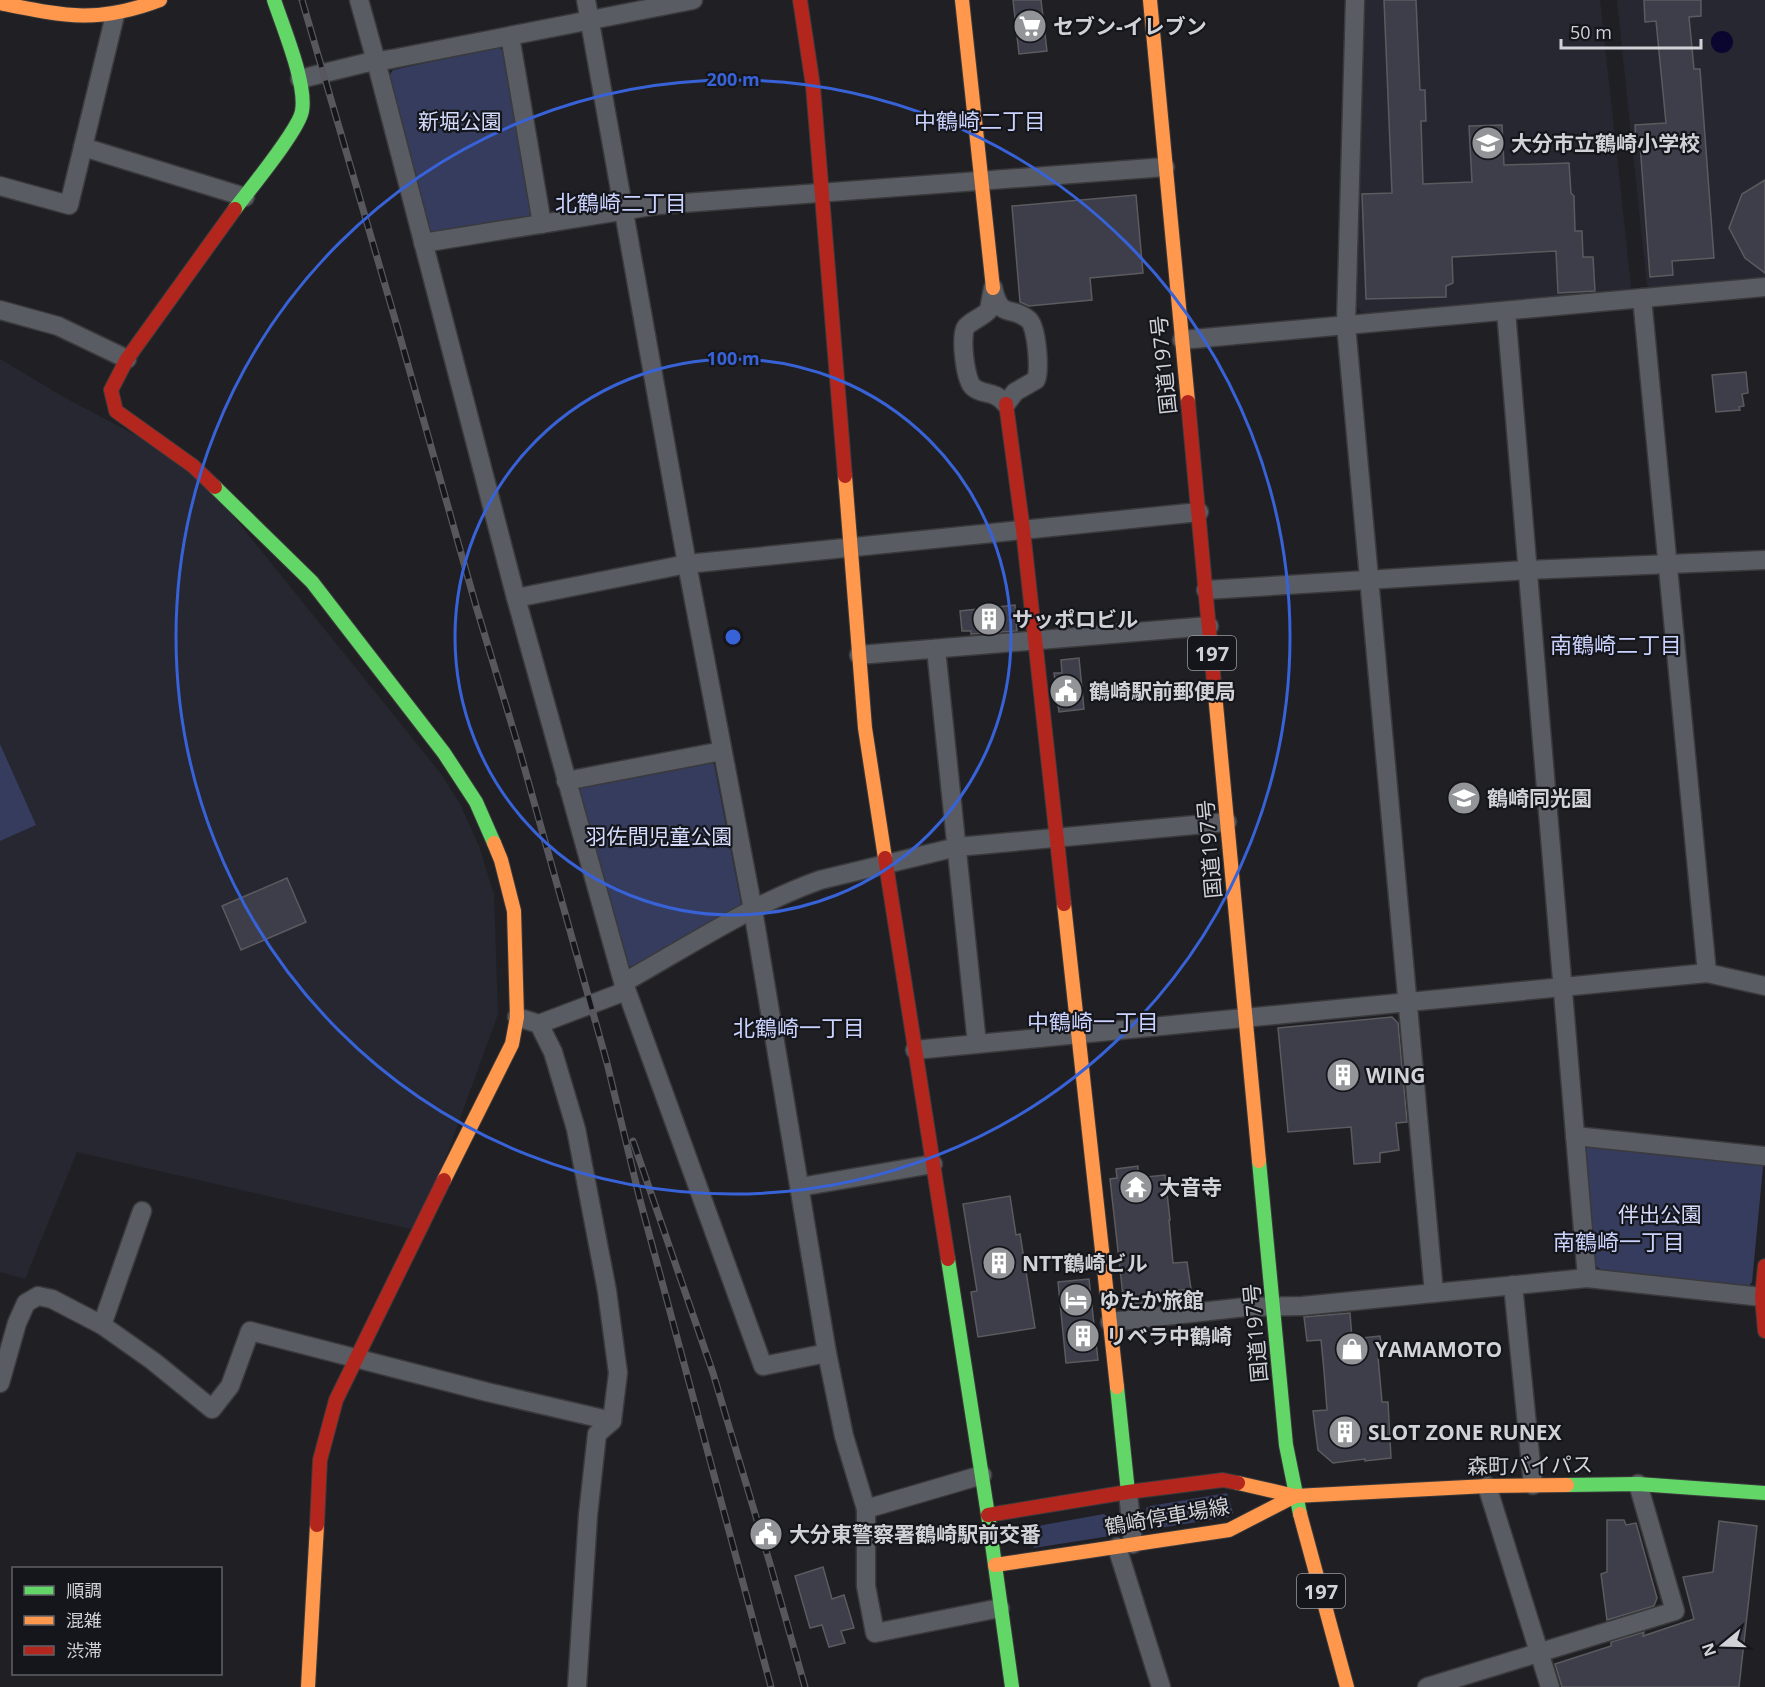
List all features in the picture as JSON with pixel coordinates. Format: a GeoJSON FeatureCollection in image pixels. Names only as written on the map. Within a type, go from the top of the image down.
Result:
{"type":"FeatureCollection","features":[{"type":"Feature","properties":{"kind":"main road"},"geometry":{"type":"LineString","coordinates":[[0,3],[60,15],[93,18],[145,7],[160,0]]}},
{"type":"Feature","properties":{"kind":"main road"},"geometry":{"type":"LineString","coordinates":[[274,0],[300,79],[302,111],[294,128],[127,359],[111,390],[116,411],[193,466],[312,582],[444,753],[476,802],[501,860],[514,911],[517,1017],[512,1044],[336,1400],[320,1460],[308,1687]]}},
{"type":"Feature","properties":{"kind":"main road"},"geometry":{"type":"LineString","coordinates":[[800,0],[813,86],[865,728],[988,1515],[1012,1687]]}},
{"type":"Feature","properties":{"kind":"main road"},"geometry":{"type":"LineString","coordinates":[[962,0],[993,288]]}},
{"type":"Feature","properties":{"kind":"main road","name":"国道197号"},"geometry":{"type":"LineString","coordinates":[[1150,0],[1286,1445],[1295,1496],[1347,1687]]}},
{"type":"Feature","properties":{"kind":"main road"},"geometry":{"type":"LineString","coordinates":[[1006,404],[1023,530],[1128,1492]]}},
{"type":"Feature","properties":{"kind":"main road"},"geometry":{"type":"LineString","coordinates":[[1765,1266],[1762,1297],[1765,1331]]}},
{"type":"Feature","properties":{"kind":"main road","name":"鶴崎停車場線"},"geometry":{"type":"LineString","coordinates":[[988,1515],[1128,1492],[1223,1480],[1295,1496]]}},
{"type":"Feature","properties":{"kind":"main road","name":"森町バイパス"},"geometry":{"type":"LineString","coordinates":[[1295,1496],[1487,1486],[1638,1484],[1765,1493]]}},
{"type":"Feature","properties":{"kind":"main road","name":"鶴崎停車場線"},"geometry":{"type":"LineString","coordinates":[[995,1565],[1229,1530],[1295,1496]]}},
{"type":"Feature","properties":{"kind":"street"},"geometry":{"type":"LineString","coordinates":[[358,0],[384,60],[423,243],[516,598],[625,987],[763,1366],[827,1353]]}},
{"type":"Feature","properties":{"kind":"street"},"geometry":{"type":"LineString","coordinates":[[586,0],[687,564],[753,910],[827,1353],[844,1436],[866,1509],[866,1586],[875,1634],[1000,1608]]}},
{"type":"Feature","properties":{"kind":"street"},"geometry":{"type":"LineString","coordinates":[[300,79],[384,60],[693,0]]}},
{"type":"Feature","properties":{"kind":"street"},"geometry":{"type":"LineString","coordinates":[[1355,0],[1346,325],[1434,1293]]}},
{"type":"Feature","properties":{"kind":"street"},"geometry":{"type":"LineString","coordinates":[[0,186],[69,206],[115,15]]}},
{"type":"Feature","properties":{"kind":"street"},"geometry":{"type":"LineString","coordinates":[[510,36],[542,224]]}},
{"type":"Feature","properties":{"kind":"street"},"geometry":{"type":"LineString","coordinates":[[83,147],[244,197]]}},
{"type":"Feature","properties":{"kind":"street"},"geometry":{"type":"LineString","coordinates":[[423,243],[658,205],[1165,167]]}},
{"type":"Feature","properties":{"kind":"street"},"geometry":{"type":"LineString","coordinates":[[1182,340],[1765,287]]}},
{"type":"Feature","properties":{"kind":"street"},"geometry":{"type":"LineString","coordinates":[[993,288],[1001,309],[1027,318],[1031,323],[1038,359],[1039,369],[1036,380],[1015,392],[1006,404],[994,393],[979,390],[972,385],[967,375],[964,353],[964,331],[968,325],[989,310],[993,288]]}},
{"type":"Feature","properties":{"kind":"street"},"geometry":{"type":"LineString","coordinates":[[1642,298],[1707,973]]}},
{"type":"Feature","properties":{"kind":"street"},"geometry":{"type":"LineString","coordinates":[[0,310],[58,326],[127,359]]}},
{"type":"Feature","properties":{"kind":"street"},"geometry":{"type":"LineString","coordinates":[[1506,311],[1587,1278]]}},
{"type":"Feature","properties":{"kind":"street"},"geometry":{"type":"LineString","coordinates":[[516,598],[687,564],[1198,512]]}},
{"type":"Feature","properties":{"kind":"street"},"geometry":{"type":"LineString","coordinates":[[1206,590],[1528,570],[1765,560]]}},
{"type":"Feature","properties":{"kind":"street"},"geometry":{"type":"LineString","coordinates":[[859,655],[1209,626]]}},
{"type":"Feature","properties":{"kind":"street"},"geometry":{"type":"LineString","coordinates":[[936,649],[977,1044]]}},
{"type":"Feature","properties":{"kind":"street"},"geometry":{"type":"LineString","coordinates":[[566,781],[722,751]]}},
{"type":"Feature","properties":{"kind":"street"},"geometry":{"type":"LineString","coordinates":[[517,1017],[539,1024],[625,987],[753,910],[820,880],[957,847],[1227,822]]}},
{"type":"Feature","properties":{"kind":"street"},"geometry":{"type":"LineString","coordinates":[[915,1050],[1707,973],[1765,986]]}},
{"type":"Feature","properties":{"kind":"street"},"geometry":{"type":"LineString","coordinates":[[539,1024],[553,1052],[576,1130],[607,1292],[618,1373],[612,1421],[597,1434],[588,1515],[577,1687]]}},
{"type":"Feature","properties":{"kind":"street"},"geometry":{"type":"LineString","coordinates":[[1575,1136],[1765,1156]]}},
{"type":"Feature","properties":{"kind":"street"},"geometry":{"type":"LineString","coordinates":[[800,1187],[933,1164]]}},
{"type":"Feature","properties":{"kind":"street"},"geometry":{"type":"LineString","coordinates":[[102,1325],[142,1211]]}},
{"type":"Feature","properties":{"kind":"street"},"geometry":{"type":"LineString","coordinates":[[1110,1323],[1246,1307],[1302,1306],[1587,1278],[1762,1297]]}},
{"type":"Feature","properties":{"kind":"street"},"geometry":{"type":"LineString","coordinates":[[1513,1285],[1533,1485]]}},
{"type":"Feature","properties":{"kind":"street"},"geometry":{"type":"LineString","coordinates":[[0,1383],[17,1323],[26,1303],[38,1296],[52,1299],[102,1325],[153,1361],[212,1409],[230,1386],[250,1331],[612,1421]]}},
{"type":"Feature","properties":{"kind":"street"},"geometry":{"type":"LineString","coordinates":[[866,1509],[981,1475]]}},
{"type":"Feature","properties":{"kind":"street"},"geometry":{"type":"LineString","coordinates":[[1427,1687],[1675,1611],[1638,1484]]}},
{"type":"Feature","properties":{"kind":"street"},"geometry":{"type":"LineString","coordinates":[[1487,1486],[1550,1687]]}},
{"type":"Feature","properties":{"kind":"street"},"geometry":{"type":"LineString","coordinates":[[1128,1492],[1125,1545],[1161,1687]]}},
{"type":"Feature","properties":{"kind":"shaded area","name":"大分市立鶴崎小学校"},"geometry":{"type":"Polygon","coordinates":[[[1364,0],[1600,0],[1631,286],[1627,293],[1364,315],[1357,307],[1364,0]]]}},
{"type":"Feature","properties":{"kind":"shaded area"},"geometry":{"type":"Polygon","coordinates":[[[1617,0],[1765,0],[1765,281],[1654,291],[1647,285],[1617,0]]]}},
{"type":"Feature","properties":{"kind":"shaded area"},"geometry":{"type":"Polygon","coordinates":[[[1722,31],[1730,34],[1733,42],[1730,50],[1722,53],[1714,50],[1711,42],[1714,34],[1722,31]]]}},
{"type":"Feature","properties":{"kind":"shaded area"},"geometry":{"type":"Polygon","coordinates":[[[0,359],[60,395],[193,466],[441,774],[460,804],[479,846],[494,895],[498,1014],[419,1231],[77,1152],[25,1279],[0,1272],[0,359]]]}},
{"type":"Feature","properties":{"kind":"green space","name":"新堀公園"},"geometry":{"type":"Polygon","coordinates":[[[498,47],[506,52],[535,210],[529,218],[435,234],[426,230],[389,76],[393,70],[498,47]]]}},
{"type":"Feature","properties":{"kind":"green space"},"geometry":{"type":"Polygon","coordinates":[[[0,744],[36,825],[0,841],[0,744]]]}},
{"type":"Feature","properties":{"kind":"green space","name":"羽佐間児童公園"},"geometry":{"type":"Polygon","coordinates":[[[706,759],[714,764],[741,903],[737,911],[633,967],[625,965],[575,790],[580,781],[706,759]]]}},
{"type":"Feature","properties":{"kind":"green space","name":"伴出公園"},"geometry":{"type":"Polygon","coordinates":[[[1592,1142],[1758,1161],[1763,1167],[1752,1282],[1747,1288],[1604,1272],[1596,1266],[1586,1149],[1592,1142]]]}},
{"type":"Feature","properties":{"kind":"green space"},"geometry":{"type":"Polygon","coordinates":[[[1227,1493],[1233,1513],[1228,1517],[1153,1529],[1148,1523],[1146,1508],[1150,1506],[1227,1493]]]}},
{"type":"Feature","properties":{"kind":"green space"},"geometry":{"type":"Polygon","coordinates":[[[1104,1514],[1108,1517],[1110,1536],[1034,1548],[1030,1530],[1032,1527],[1104,1514]]]}},
{"type":"Feature","properties":{"kind":"building","name":"セブン-イレブン"},"geometry":{"type":"Polygon","coordinates":[[[1013,0],[1041,0],[1047,51],[1019,54],[1013,0]]]}},
{"type":"Feature","properties":{"kind":"building"},"geometry":{"type":"Polygon","coordinates":[[[1384,0],[1416,0],[1420,90],[1425,90],[1426,121],[1421,121],[1423,184],[1472,182],[1469,126],[1502,125],[1504,165],[1569,163],[1571,193],[1574,196],[1575,231],[1582,231],[1583,257],[1593,257],[1595,291],[1558,293],[1556,251],[1452,257],[1453,283],[1446,286],[1446,297],[1366,299],[1362,194],[1392,193],[1384,0]]]}},
{"type":"Feature","properties":{"kind":"building"},"geometry":{"type":"Polygon","coordinates":[[[1644,0],[1701,0],[1701,16],[1689,17],[1694,69],[1700,69],[1714,258],[1672,261],[1673,275],[1650,277],[1640,144],[1636,144],[1635,125],[1666,123],[1656,21],[1645,22],[1644,0]]]}},
{"type":"Feature","properties":{"kind":"building"},"geometry":{"type":"Polygon","coordinates":[[[1765,180],[1765,273],[1745,258],[1729,228],[1742,194],[1765,180]]]}},
{"type":"Feature","properties":{"kind":"building"},"geometry":{"type":"Polygon","coordinates":[[[1136,195],[1143,273],[1090,278],[1092,300],[1029,306],[1020,302],[1012,206],[1136,195]]]}},
{"type":"Feature","properties":{"kind":"building"},"geometry":{"type":"Polygon","coordinates":[[[1746,372],[1748,393],[1742,394],[1744,406],[1739,407],[1740,410],[1716,412],[1712,375],[1746,372]]]}},
{"type":"Feature","properties":{"kind":"building","name":"サッポロビル"},"geometry":{"type":"Polygon","coordinates":[[[1015,605],[1017,631],[971,634],[971,631],[962,631],[960,611],[1015,605]]]}},
{"type":"Feature","properties":{"kind":"building","name":"鶴崎駅前郵便局"},"geometry":{"type":"Polygon","coordinates":[[[1079,658],[1084,709],[1059,712],[1054,673],[1062,673],[1061,660],[1079,658]]]}},
{"type":"Feature","properties":{"kind":"building"},"geometry":{"type":"Polygon","coordinates":[[[287,878],[306,922],[241,950],[222,906],[287,878]]]}},
{"type":"Feature","properties":{"kind":"building","name":"WING"},"geometry":{"type":"Polygon","coordinates":[[[1392,1017],[1398,1023],[1407,1122],[1396,1123],[1399,1150],[1380,1153],[1380,1162],[1354,1164],[1351,1127],[1288,1132],[1278,1028],[1392,1017]]]}},
{"type":"Feature","properties":{"kind":"building"},"geometry":{"type":"Polygon","coordinates":[[[1138,1166],[1138,1175],[1146,1175],[1146,1177],[1165,1175],[1173,1263],[1187,1262],[1191,1289],[1148,1294],[1149,1301],[1145,1303],[1124,1305],[1110,1179],[1117,1178],[1116,1169],[1138,1166]]]}},
{"type":"Feature","properties":{"kind":"building","name":"NTT鶴崎ビル"},"geometry":{"type":"Polygon","coordinates":[[[1010,1196],[1016,1235],[1020,1234],[1035,1328],[978,1337],[971,1292],[977,1291],[963,1204],[1010,1196]]]}},
{"type":"Feature","properties":{"kind":"building"},"geometry":{"type":"Polygon","coordinates":[[[1089,1279],[1098,1360],[1066,1363],[1058,1282],[1089,1279]]]}},
{"type":"Feature","properties":{"kind":"building"},"geometry":{"type":"Polygon","coordinates":[[[1350,1313],[1352,1339],[1380,1336],[1383,1356],[1378,1357],[1382,1402],[1388,1402],[1391,1458],[1333,1463],[1318,1450],[1313,1411],[1327,1410],[1321,1340],[1307,1341],[1304,1317],[1350,1313]]]}},
{"type":"Feature","properties":{"kind":"building"},"geometry":{"type":"Polygon","coordinates":[[[1607,1520],[1624,1520],[1626,1525],[1636,1523],[1657,1598],[1654,1606],[1607,1620],[1601,1574],[1607,1572],[1607,1520]]]}},
{"type":"Feature","properties":{"kind":"building"},"geometry":{"type":"Polygon","coordinates":[[[1719,1521],[1757,1526],[1739,1687],[1562,1687],[1555,1664],[1611,1646],[1611,1642],[1644,1632],[1643,1636],[1694,1619],[1683,1577],[1713,1572],[1719,1521]]]}},
{"type":"Feature","properties":{"kind":"building"},"geometry":{"type":"Polygon","coordinates":[[[823,1567],[832,1599],[844,1595],[854,1628],[841,1631],[845,1643],[829,1647],[822,1625],[810,1628],[795,1576],[823,1567]]]}},
{"type":"Feature","properties":{"kind":"railway"},"geometry":{"type":"LineString","coordinates":[[302,0],[520,752],[607,1063],[640,1200],[771,1687]]}},
{"type":"Feature","properties":{"kind":"railway"},"geometry":{"type":"LineString","coordinates":[[633,1141],[713,1373],[805,1687]]}},
{"type":"Feature","properties":{"kind":"traffic: fast"},"geometry":{"type":"LineString","coordinates":[[235,209],[292,132],[302,111],[303,100],[298,71],[274,0]]}},
{"type":"Feature","properties":{"kind":"traffic: fast"},"geometry":{"type":"LineString","coordinates":[[215,487],[312,582],[444,753],[476,802],[494,843]]}},
{"type":"Feature","properties":{"kind":"traffic: fast"},"geometry":{"type":"LineString","coordinates":[[1259,1161],[1286,1445],[1300,1514]]}},
{"type":"Feature","properties":{"kind":"traffic: fast"},"geometry":{"type":"LineString","coordinates":[[948,1259],[1012,1687]]}},
{"type":"Feature","properties":{"kind":"traffic: fast"},"geometry":{"type":"LineString","coordinates":[[1117,1387],[1128,1492]]}},
{"type":"Feature","properties":{"kind":"traffic: fast"},"geometry":{"type":"LineString","coordinates":[[1567,1485],[1638,1484],[1765,1493]]}},
{"type":"Feature","properties":{"kind":"traffic: slow"},"geometry":{"type":"LineString","coordinates":[[0,3],[62,14],[99,15],[138,8],[160,0]]}},
{"type":"Feature","properties":{"kind":"traffic: slow"},"geometry":{"type":"LineString","coordinates":[[962,0],[993,288]]}},
{"type":"Feature","properties":{"kind":"traffic: slow"},"geometry":{"type":"LineString","coordinates":[[1150,0],[1188,402]]}},
{"type":"Feature","properties":{"kind":"traffic: slow"},"geometry":{"type":"LineString","coordinates":[[845,476],[865,728],[885,858]]}},
{"type":"Feature","properties":{"kind":"traffic: slow"},"geometry":{"type":"LineString","coordinates":[[1214,683],[1259,1161]]}},
{"type":"Feature","properties":{"kind":"traffic: slow"},"geometry":{"type":"LineString","coordinates":[[444,1180],[512,1044],[517,1017],[514,911],[501,860],[494,843]]}},
{"type":"Feature","properties":{"kind":"traffic: slow"},"geometry":{"type":"LineString","coordinates":[[1064,904],[1117,1387]]}},
{"type":"Feature","properties":{"kind":"traffic: slow"},"geometry":{"type":"LineString","coordinates":[[1238,1483],[1295,1496],[1487,1486],[1567,1485]]}},
{"type":"Feature","properties":{"kind":"traffic: slow"},"geometry":{"type":"LineString","coordinates":[[995,1565],[1229,1530],[1295,1496]]}},
{"type":"Feature","properties":{"kind":"traffic: slow"},"geometry":{"type":"LineString","coordinates":[[1300,1514],[1347,1687]]}},
{"type":"Feature","properties":{"kind":"traffic: slow"},"geometry":{"type":"LineString","coordinates":[[308,1687],[317,1525]]}},
{"type":"Feature","properties":{"kind":"traffic: jam"},"geometry":{"type":"LineString","coordinates":[[800,0],[813,86],[845,476]]}},
{"type":"Feature","properties":{"kind":"traffic: jam"},"geometry":{"type":"LineString","coordinates":[[215,487],[193,466],[116,411],[111,390],[127,359],[235,209]]}},
{"type":"Feature","properties":{"kind":"traffic: jam"},"geometry":{"type":"LineString","coordinates":[[1188,402],[1214,683]]}},
{"type":"Feature","properties":{"kind":"traffic: jam"},"geometry":{"type":"LineString","coordinates":[[1006,404],[1023,530],[1064,904]]}},
{"type":"Feature","properties":{"kind":"traffic: jam"},"geometry":{"type":"LineString","coordinates":[[885,858],[948,1259]]}},
{"type":"Feature","properties":{"kind":"traffic: jam"},"geometry":{"type":"LineString","coordinates":[[317,1525],[320,1460],[336,1400],[444,1180]]}},
{"type":"Feature","properties":{"kind":"traffic: jam"},"geometry":{"type":"LineString","coordinates":[[1765,1266],[1762,1297],[1765,1331]]}},
{"type":"Feature","properties":{"kind":"traffic: jam"},"geometry":{"type":"LineString","coordinates":[[988,1515],[1128,1492],[1223,1480],[1238,1483]]}},
{"type":"Feature","properties":{"kind":"place","name":"セブン-イレブン"},"geometry":{"type":"Point","coordinates":[1030,26]}},
{"type":"Feature","properties":{"kind":"place","name":"大分市立鶴崎小学校"},"geometry":{"type":"Point","coordinates":[1488,143]}},
{"type":"Feature","properties":{"kind":"place","name":"サッポロビル"},"geometry":{"type":"Point","coordinates":[989,619]}},
{"type":"Feature","properties":{"kind":"place","name":"鶴崎駅前郵便局"},"geometry":{"type":"Point","coordinates":[1066,691]}},
{"type":"Feature","properties":{"kind":"place","name":"鶴崎同光園"},"geometry":{"type":"Point","coordinates":[1464,798]}},
{"type":"Feature","properties":{"kind":"place","name":"WING"},"geometry":{"type":"Point","coordinates":[1343,1075]}},
{"type":"Feature","properties":{"kind":"place","name":"大音寺"},"geometry":{"type":"Point","coordinates":[1136,1187]}},
{"type":"Feature","properties":{"kind":"place","name":"NTT鶴崎ビル"},"geometry":{"type":"Point","coordinates":[999,1263]}},
{"type":"Feature","properties":{"kind":"place","name":"ゆたか旅館"},"geometry":{"type":"Point","coordinates":[1076,1300]}},
{"type":"Feature","properties":{"kind":"place","name":"リベラ中鶴崎"},"geometry":{"type":"Point","coordinates":[1083,1336]}},
{"type":"Feature","properties":{"kind":"place","name":"YAMAMOTO"},"geometry":{"type":"Point","coordinates":[1352,1349]}},
{"type":"Feature","properties":{"kind":"place","name":"SLOT ZONE RUNEX"},"geometry":{"type":"Point","coordinates":[1345,1432]}},
{"type":"Feature","properties":{"kind":"place","name":"大分東警察署鶴崎駅前交番"},"geometry":{"type":"Point","coordinates":[766,1534]}},
{"type":"Feature","properties":{"kind":"district","name":"中鶴崎二丁目"},"geometry":{"type":"Point","coordinates":[980,120]}},
{"type":"Feature","properties":{"kind":"district","name":"北鶴崎二丁目"},"geometry":{"type":"Point","coordinates":[621,202]}},
{"type":"Feature","properties":{"kind":"district","name":"南鶴崎二丁目"},"geometry":{"type":"Point","coordinates":[1616,644]}},
{"type":"Feature","properties":{"kind":"district","name":"中鶴崎一丁目"},"geometry":{"type":"Point","coordinates":[1093,1021]}},
{"type":"Feature","properties":{"kind":"district","name":"北鶴崎一丁目"},"geometry":{"type":"Point","coordinates":[799,1027]}},
{"type":"Feature","properties":{"kind":"district","name":"南鶴崎一丁目"},"geometry":{"type":"Point","coordinates":[1619,1241]}}]}
